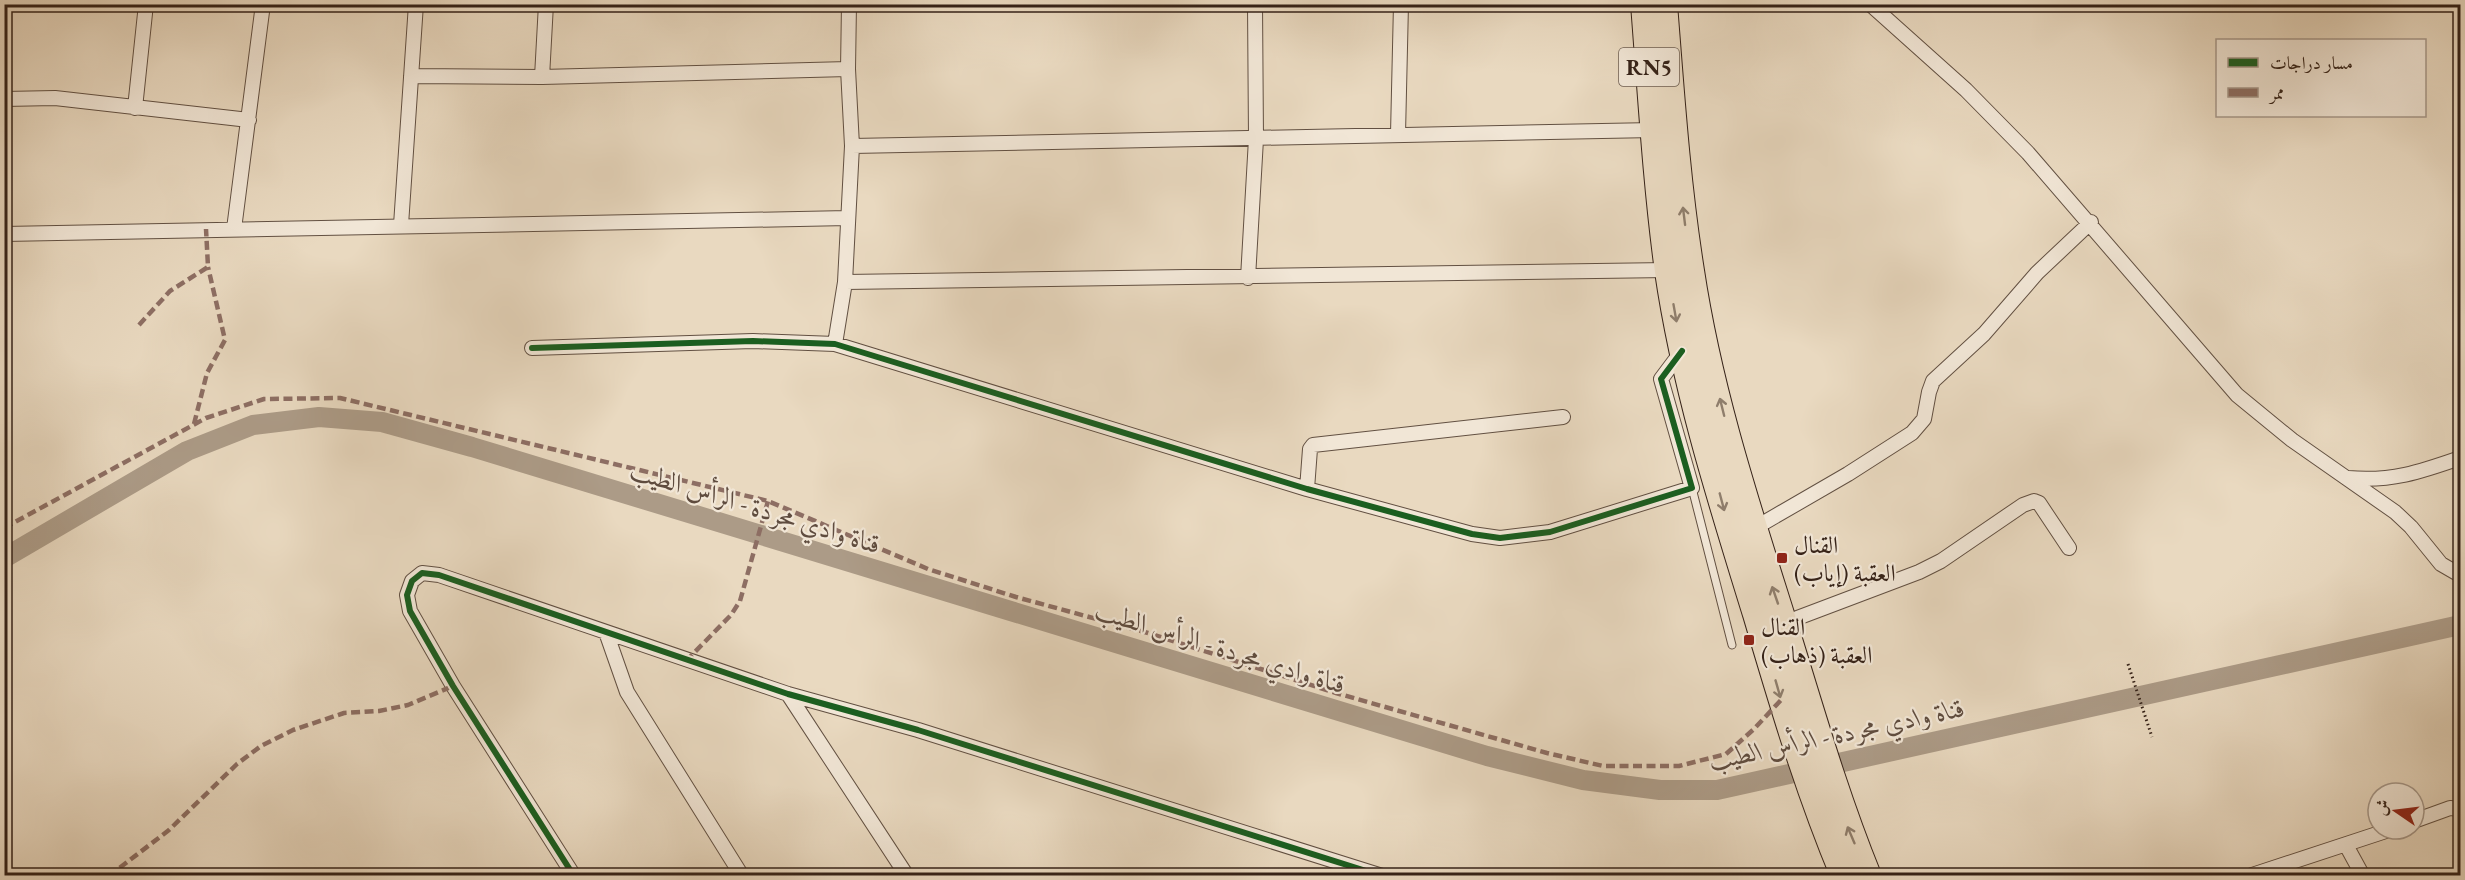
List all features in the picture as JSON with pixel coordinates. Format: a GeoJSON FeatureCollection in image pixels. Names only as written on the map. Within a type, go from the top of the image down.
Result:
{"type":"FeatureCollection","features":[{"type":"Feature","properties":{"kind":"highway","name":"RN5"},"geometry":{"type":"LineString","coordinates":[[1644,4],[1653,130],[1668,270],[1682,351],[1727,522],[1788,721],[1825,797],[1868,876]]}},
{"type":"Feature","properties":{"kind":"highway","name":"RN5"},"geometry":{"type":"LineString","coordinates":[[1664,4],[1678,167],[1691,273],[1711,366],[1754,529],[1811,711],[1825,797],[1844,876]]}},
{"type":"Feature","properties":{"kind":"street"},"geometry":{"type":"LineString","coordinates":[[135,108],[146,4]]}},
{"type":"Feature","properties":{"kind":"street"},"geometry":{"type":"LineString","coordinates":[[234,229],[263,4]]}},
{"type":"Feature","properties":{"kind":"street"},"geometry":{"type":"LineString","coordinates":[[401,225],[416,4]]}},
{"type":"Feature","properties":{"kind":"street"},"geometry":{"type":"LineString","coordinates":[[542,77],[546,4]]}},
{"type":"Feature","properties":{"kind":"street"},"geometry":{"type":"LineString","coordinates":[[835,344],[845,282],[852,146],[848,69],[849,4]]}},
{"type":"Feature","properties":{"kind":"street"},"geometry":{"type":"LineString","coordinates":[[1248,278],[1256,139],[1255,4]]}},
{"type":"Feature","properties":{"kind":"street"},"geometry":{"type":"LineString","coordinates":[[1398,134],[1401,4]]}},
{"type":"Feature","properties":{"kind":"street"},"geometry":{"type":"LineString","coordinates":[[1870,4],[1966,90],[2028,153],[2091,222],[2237,395],[2292,440],[2395,512],[2411,527],[2441,564],[2460,575]]}},
{"type":"Feature","properties":{"kind":"street"},"geometry":{"type":"LineString","coordinates":[[411,76],[542,77],[848,69]]}},
{"type":"Feature","properties":{"kind":"street"},"geometry":{"type":"LineString","coordinates":[[4,99],[55,98],[249,120]]}},
{"type":"Feature","properties":{"kind":"street"},"geometry":{"type":"LineString","coordinates":[[852,146],[1653,130]]}},
{"type":"Feature","properties":{"kind":"street"},"geometry":{"type":"LineString","coordinates":[[4,234],[848,218]]}},
{"type":"Feature","properties":{"kind":"street"},"geometry":{"type":"LineString","coordinates":[[1754,529],[1848,474],[1912,433],[1924,419],[1929,392],[1934,381],[1984,334],[2037,273],[2091,222]]}},
{"type":"Feature","properties":{"kind":"street"},"geometry":{"type":"LineString","coordinates":[[845,282],[1248,278],[1668,270]]}},
{"type":"Feature","properties":{"kind":"street"},"geometry":{"type":"LineString","coordinates":[[532,348],[753,341],[835,344],[1307,489],[1425,523],[1500,538],[1550,532],[1692,488],[1661,379],[1682,351]]}},
{"type":"Feature","properties":{"kind":"street"},"geometry":{"type":"LineString","coordinates":[[1307,489],[1310,449],[1313,445],[1563,417]]}},
{"type":"Feature","properties":{"kind":"street"},"geometry":{"type":"LineString","coordinates":[[2346,478],[2374,480],[2404,477],[2460,458]]}},
{"type":"Feature","properties":{"kind":"street"},"geometry":{"type":"LineString","coordinates":[[1784,623],[1919,572],[1941,561],[2023,505],[2034,501],[2039,503],[2069,548]]}},
{"type":"Feature","properties":{"kind":"street"},"geometry":{"type":"LineString","coordinates":[[574,876],[453,686],[410,611],[407,595],[412,581],[422,573],[439,575],[788,694],[929,734],[1382,876]]}},
{"type":"Feature","properties":{"kind":"street"},"geometry":{"type":"LineString","coordinates":[[607,634],[627,693],[742,876]]}},
{"type":"Feature","properties":{"kind":"street"},"geometry":{"type":"LineString","coordinates":[[788,694],[906,873],[921,876]]}},
{"type":"Feature","properties":{"kind":"street"},"geometry":{"type":"LineString","coordinates":[[2426,817],[2450,808],[2460,809]]}},
{"type":"Feature","properties":{"kind":"street"},"geometry":{"type":"LineString","coordinates":[[2249,876],[2366,838]]}},
{"type":"Feature","properties":{"kind":"street"},"geometry":{"type":"LineString","coordinates":[[2346,845],[2363,876]]}},
{"type":"Feature","properties":{"kind":"lane"},"geometry":{"type":"LineString","coordinates":[[1692,488],[1732,645]]}},
{"type":"Feature","properties":{"kind":"path"},"geometry":{"type":"LineString","coordinates":[[2128,664],[2152,737]]}},
{"type":"Feature","properties":{"kind":"waterway","name":"قناة وادي مجردة - الرأس الطيب"},"geometry":{"type":"LineString","coordinates":[[4,558],[187,451],[253,425],[319,417],[382,422],[472,447],[1487,756],[1583,780],[1660,790],[1717,790],[2460,625]]}},
{"type":"Feature","properties":{"kind":"marked path"},"geometry":{"type":"LineString","coordinates":[[139,325],[170,291],[208,267],[206,229]]}},
{"type":"Feature","properties":{"kind":"marked path"},"geometry":{"type":"LineString","coordinates":[[194,424],[207,373],[225,340],[208,267]]}},
{"type":"Feature","properties":{"kind":"marked path"},"geometry":{"type":"LineString","coordinates":[[4,528],[206,418],[264,399],[340,398],[768,501],[928,569],[1016,597],[1148,633],[1336,693],[1547,753],[1603,766],[1679,766],[1726,754],[1781,700]]}},
{"type":"Feature","properties":{"kind":"marked path"},"geometry":{"type":"LineString","coordinates":[[686,661],[731,615],[740,601],[768,501]]}},
{"type":"Feature","properties":{"kind":"marked path"},"geometry":{"type":"LineString","coordinates":[[109,876],[169,830],[237,764],[261,746],[293,730],[344,713],[379,711],[408,705],[453,686]]}},
{"type":"Feature","properties":{"kind":"cycle path"},"geometry":{"type":"LineString","coordinates":[[532,348],[753,341],[835,344],[1307,489],[1472,534],[1500,538],[1550,532],[1692,488],[1661,379],[1682,351]]}},
{"type":"Feature","properties":{"kind":"cycle path"},"geometry":{"type":"LineString","coordinates":[[574,876],[453,686],[410,611],[407,595],[412,581],[422,573],[439,575],[788,694],[918,730],[1382,876]]}},
{"type":"Feature","properties":{"kind":"place","name":"القنال العقبة (إياب)"},"geometry":{"type":"Point","coordinates":[1782,558]}},
{"type":"Feature","properties":{"kind":"place","name":"القنال العقبة (ذهاب)"},"geometry":{"type":"Point","coordinates":[1749,640]}}]}
